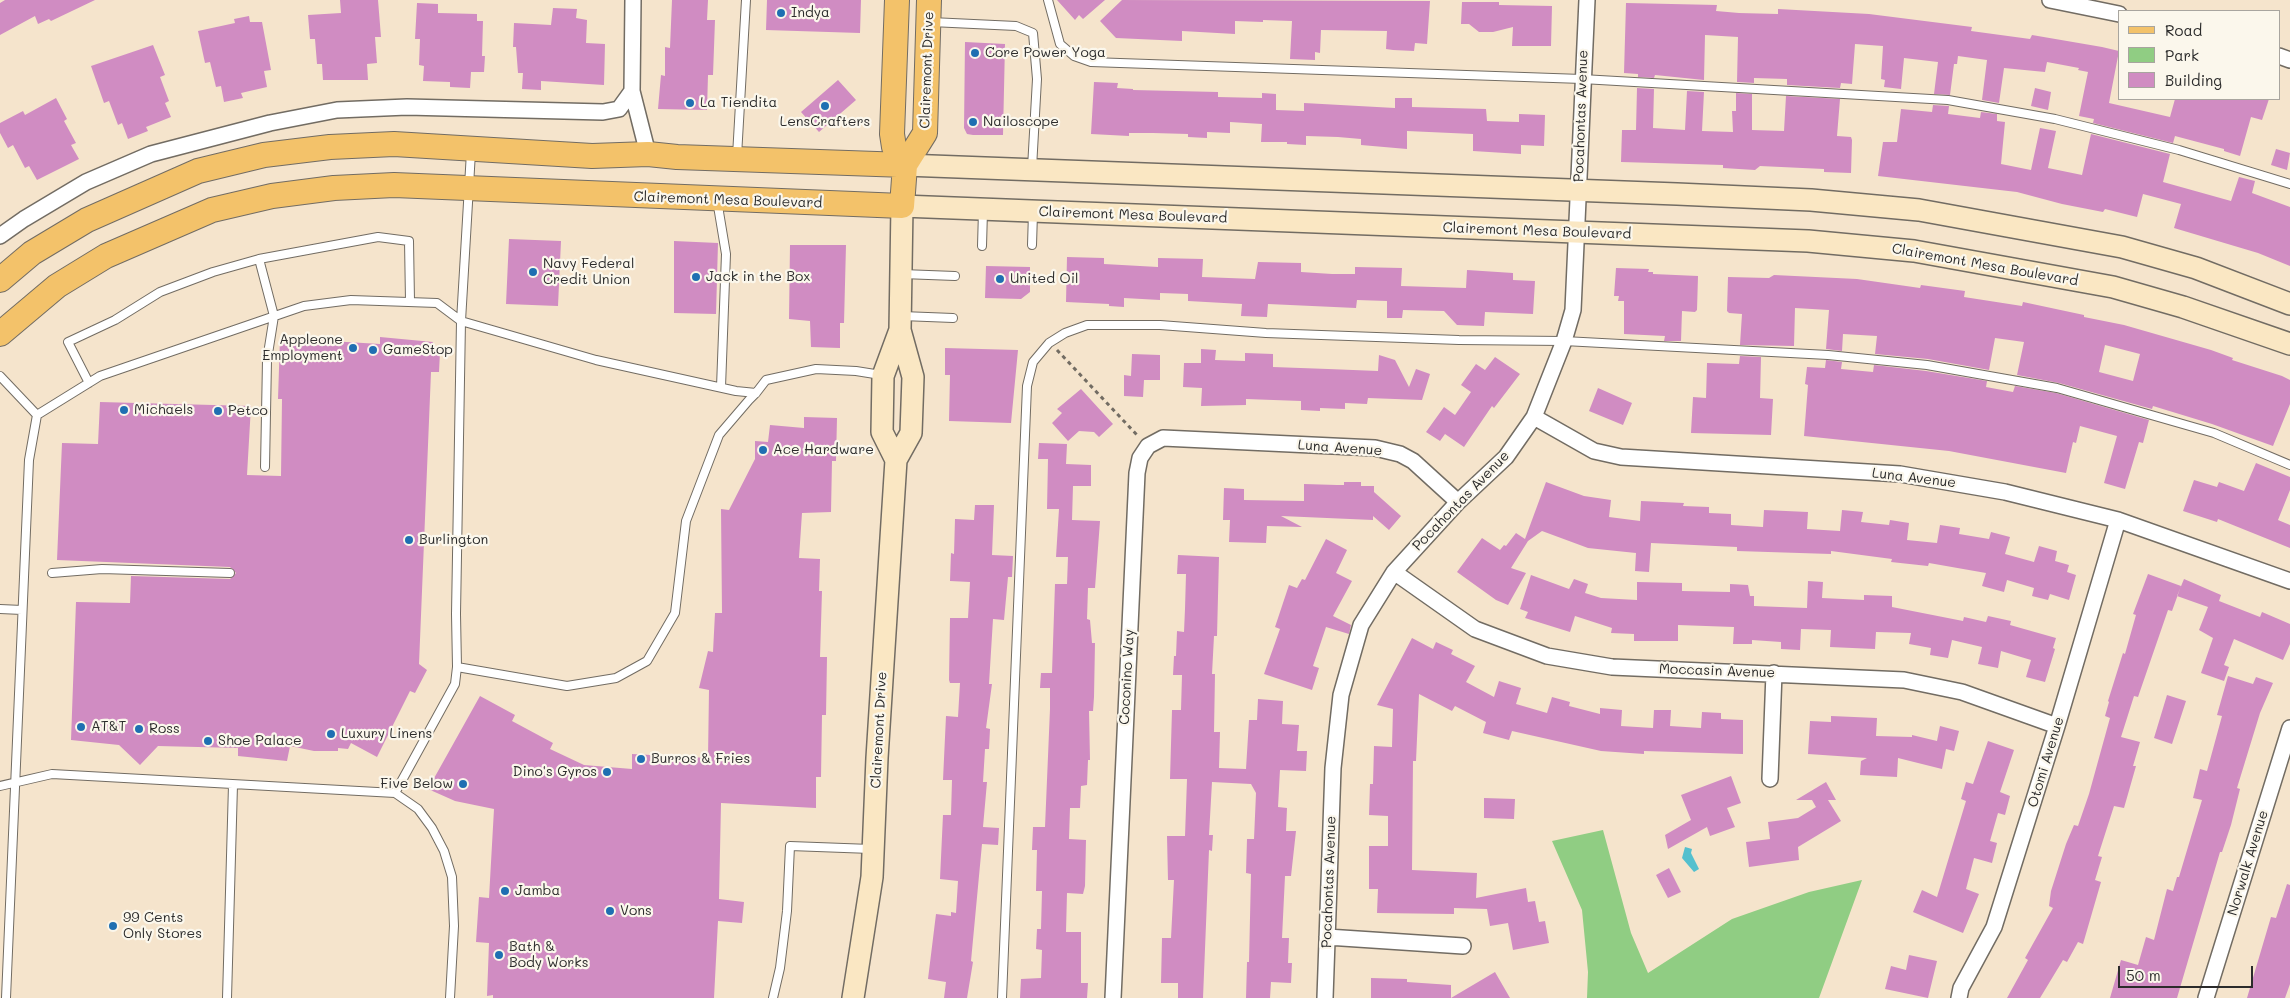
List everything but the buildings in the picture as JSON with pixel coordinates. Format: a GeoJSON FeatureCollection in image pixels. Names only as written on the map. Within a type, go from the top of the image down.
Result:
{"type":"FeatureCollection","features":[{"type":"Feature","properties":{"kind":"main road"},"geometry":{"type":"LineString","coordinates":[[897,0],[892,134],[894,147],[905,165]]}},
{"type":"Feature","properties":{"kind":"main road","name":"Clairemont Drive"},"geometry":{"type":"LineString","coordinates":[[853,998],[872,877],[876,758],[896,460],[911,433],[913,377],[900,323],[902,206],[905,165],[925,133],[929,11]]}},
{"type":"Feature","properties":{"kind":"main road"},"geometry":{"type":"LineString","coordinates":[[0,280],[32,253],[87,220],[198,171],[264,155],[330,147],[394,144],[471,147],[592,156],[648,154],[677,157],[1811,200],[1919,210],[2122,247],[2196,268],[2290,304]]}},
{"type":"Feature","properties":{"kind":"main road","name":"Clairemont Mesa Boulevard"},"geometry":{"type":"LineString","coordinates":[[0,334],[57,286],[106,256],[212,210],[272,196],[334,188],[394,185],[1808,241],[1914,251],[2113,287],[2184,307],[2290,344]]}},
{"type":"Feature","properties":{"kind":"main road","name":"Clairemont Drive"},"geometry":{"type":"LineString","coordinates":[[896,460],[882,432],[883,376],[900,323]]}},
{"type":"Feature","properties":{"kind":"street"},"geometry":{"type":"LineString","coordinates":[[633,0],[632,91],[648,154]]}},
{"type":"Feature","properties":{"kind":"street","name":"Pocahontas Avenue"},"geometry":{"type":"LineString","coordinates":[[1325,998],[1333,768],[1341,695],[1361,624],[1394,572],[1458,502],[1506,457],[1534,417],[1564,340],[1573,310],[1586,0]]}},
{"type":"Feature","properties":{"kind":"street"},"geometry":{"type":"LineString","coordinates":[[2050,0],[2118,14]]}},
{"type":"Feature","properties":{"kind":"street"},"geometry":{"type":"LineString","coordinates":[[0,236],[24,219],[86,182],[151,154],[270,123],[337,110],[390,108],[602,112],[618,109],[632,91]]}},
{"type":"Feature","properties":{"kind":"street","name":"Luna Avenue"},"geometry":{"type":"LineString","coordinates":[[1534,417],[1594,451],[1621,457],[1900,474],[2006,492],[2118,520],[2290,581]]}},
{"type":"Feature","properties":{"kind":"street","name":"Luna Avenue"},"geometry":{"type":"LineString","coordinates":[[1148,446],[1163,438],[1375,448],[1400,454],[1413,461],[1458,502]]}},
{"type":"Feature","properties":{"kind":"street","name":"Coconino Way"},"geometry":{"type":"LineString","coordinates":[[1112,998],[1137,473],[1140,458],[1148,446]]}},
{"type":"Feature","properties":{"kind":"street","name":"Otomi Avenue"},"geometry":{"type":"LineString","coordinates":[[1959,998],[1961,988],[1994,927],[2057,726],[2118,520]]}},
{"type":"Feature","properties":{"kind":"street","name":"Moccasin Avenue"},"geometry":{"type":"LineString","coordinates":[[1394,572],[1475,628],[1547,656],[1612,667],[1904,680],[1962,692],[2057,726]]}},
{"type":"Feature","properties":{"kind":"street"},"geometry":{"type":"LineString","coordinates":[[1770,779],[1774,673]]}},
{"type":"Feature","properties":{"kind":"street","name":"Norwalk Avenue"},"geometry":{"type":"LineString","coordinates":[[2206,998],[2290,728]]}},
{"type":"Feature","properties":{"kind":"street"},"geometry":{"type":"LineString","coordinates":[[1327,937],[1463,946]]}},
{"type":"Feature","properties":{"kind":"lane"},"geometry":{"type":"LineString","coordinates":[[737,158],[746,0]]}},
{"type":"Feature","properties":{"kind":"lane"},"geometry":{"type":"LineString","coordinates":[[1048,0],[1060,44],[1074,56],[1091,62],[1582,79],[1948,100],[2055,119],[2179,150],[2290,184]]}},
{"type":"Feature","properties":{"kind":"lane"},"geometry":{"type":"LineString","coordinates":[[929,11],[1016,26],[1033,33],[1037,79],[1032,170]]}},
{"type":"Feature","properties":{"kind":"lane"},"geometry":{"type":"LineString","coordinates":[[395,793],[455,684],[457,668],[456,614],[461,322],[471,147]]}},
{"type":"Feature","properties":{"kind":"lane"},"geometry":{"type":"LineString","coordinates":[[716,198],[726,254],[721,387]]}},
{"type":"Feature","properties":{"kind":"lane"},"geometry":{"type":"LineString","coordinates":[[982,246],[983,209]]}},
{"type":"Feature","properties":{"kind":"lane"},"geometry":{"type":"LineString","coordinates":[[1032,245],[1034,211]]}},
{"type":"Feature","properties":{"kind":"lane"},"geometry":{"type":"LineString","coordinates":[[89,383],[68,342],[115,320],[160,292],[212,272],[259,259],[378,238],[409,241],[410,301]]}},
{"type":"Feature","properties":{"kind":"lane"},"geometry":{"type":"LineString","coordinates":[[259,259],[274,316],[267,360],[265,467]]}},
{"type":"Feature","properties":{"kind":"lane"},"geometry":{"type":"LineString","coordinates":[[900,274],[955,276]]}},
{"type":"Feature","properties":{"kind":"lane"},"geometry":{"type":"LineString","coordinates":[[6,998],[29,460],[37,415],[100,376],[304,306],[351,300],[437,303],[461,322],[596,360],[721,387],[756,392]]}},
{"type":"Feature","properties":{"kind":"lane"},"geometry":{"type":"LineString","coordinates":[[900,323],[953,318]]}},
{"type":"Feature","properties":{"kind":"lane"},"geometry":{"type":"LineString","coordinates":[[1002,998],[1027,386],[1032,362],[1049,343],[1065,333],[1087,325],[1160,325],[1266,334],[1459,340],[1564,340],[1828,354],[1927,365],[2057,388],[2214,433],[2290,465]]}},
{"type":"Feature","properties":{"kind":"lane"},"geometry":{"type":"LineString","coordinates":[[457,668],[566,686],[616,678],[647,661],[675,613],[686,520],[719,436],[766,380],[816,369],[856,371],[883,376]]}},
{"type":"Feature","properties":{"kind":"lane"},"geometry":{"type":"LineString","coordinates":[[0,376],[37,415]]}},
{"type":"Feature","properties":{"kind":"lane"},"geometry":{"type":"LineString","coordinates":[[52,573],[102,569],[230,573]]}},
{"type":"Feature","properties":{"kind":"lane"},"geometry":{"type":"LineString","coordinates":[[0,609],[22,610]]}},
{"type":"Feature","properties":{"kind":"lane"},"geometry":{"type":"LineString","coordinates":[[0,786],[52,774],[395,793],[418,809],[432,828],[444,851],[452,877],[454,926],[450,998]]}},
{"type":"Feature","properties":{"kind":"lane"},"geometry":{"type":"LineString","coordinates":[[226,998],[233,785]]}},
{"type":"Feature","properties":{"kind":"lane"},"geometry":{"type":"LineString","coordinates":[[773,998],[780,968],[787,910],[790,846],[873,849]]}},
{"type":"Feature","properties":{"kind":"path"},"geometry":{"type":"LineString","coordinates":[[1049,343],[1148,446]]}},
{"type":"Feature","properties":{"kind":"green space"},"geometry":{"type":"Polygon","coordinates":[[[1603,830],[1631,933],[1648,973],[1732,919],[1809,892],[1862,880],[1819,998],[1587,998],[1588,972],[1582,910],[1552,841],[1603,830]]]}},
{"type":"Feature","properties":{"kind":"water"},"geometry":{"type":"Polygon","coordinates":[[[1685,847],[1692,849],[1691,853],[1699,869],[1694,872],[1682,858],[1685,847]]]}},
{"type":"Feature","properties":{"kind":"place","name":"Indya"},"geometry":{"type":"Point","coordinates":[781,13]}},
{"type":"Feature","properties":{"kind":"place","name":"Core Power Yoga"},"geometry":{"type":"Point","coordinates":[975,53]}},
{"type":"Feature","properties":{"kind":"place","name":"La Tiendita"},"geometry":{"type":"Point","coordinates":[690,103]}},
{"type":"Feature","properties":{"kind":"place","name":"LensCrafters"},"geometry":{"type":"Point","coordinates":[825,106]}},
{"type":"Feature","properties":{"kind":"place","name":"Nailoscope"},"geometry":{"type":"Point","coordinates":[973,122]}},
{"type":"Feature","properties":{"kind":"place","name":"Navy Federal Credit Union"},"geometry":{"type":"Point","coordinates":[533,272]}},
{"type":"Feature","properties":{"kind":"place","name":"Jack in the Box"},"geometry":{"type":"Point","coordinates":[696,277]}},
{"type":"Feature","properties":{"kind":"place","name":"United Oil"},"geometry":{"type":"Point","coordinates":[1000,279]}},
{"type":"Feature","properties":{"kind":"place","name":"Appleone Employment"},"geometry":{"type":"Point","coordinates":[353,348]}},
{"type":"Feature","properties":{"kind":"place","name":"GameStop"},"geometry":{"type":"Point","coordinates":[373,350]}},
{"type":"Feature","properties":{"kind":"place","name":"Michaels"},"geometry":{"type":"Point","coordinates":[124,410]}},
{"type":"Feature","properties":{"kind":"place","name":"Petco"},"geometry":{"type":"Point","coordinates":[218,411]}},
{"type":"Feature","properties":{"kind":"place","name":"Ace Hardware"},"geometry":{"type":"Point","coordinates":[763,450]}},
{"type":"Feature","properties":{"kind":"place","name":"Burlington"},"geometry":{"type":"Point","coordinates":[409,540]}},
{"type":"Feature","properties":{"kind":"place","name":"AT&T"},"geometry":{"type":"Point","coordinates":[81,727]}},
{"type":"Feature","properties":{"kind":"place","name":"Ross"},"geometry":{"type":"Point","coordinates":[139,729]}},
{"type":"Feature","properties":{"kind":"place","name":"Luxury Linens"},"geometry":{"type":"Point","coordinates":[331,734]}},
{"type":"Feature","properties":{"kind":"place","name":"Shoe Palace"},"geometry":{"type":"Point","coordinates":[208,741]}},
{"type":"Feature","properties":{"kind":"place","name":"Burros & Fries"},"geometry":{"type":"Point","coordinates":[641,759]}},
{"type":"Feature","properties":{"kind":"place","name":"Dino's Gyros"},"geometry":{"type":"Point","coordinates":[607,772]}},
{"type":"Feature","properties":{"kind":"place","name":"Five Below"},"geometry":{"type":"Point","coordinates":[463,784]}},
{"type":"Feature","properties":{"kind":"place","name":"Jamba"},"geometry":{"type":"Point","coordinates":[505,891]}},
{"type":"Feature","properties":{"kind":"place","name":"Vons"},"geometry":{"type":"Point","coordinates":[610,911]}},
{"type":"Feature","properties":{"kind":"place","name":"99 Cents Only Stores"},"geometry":{"type":"Point","coordinates":[113,926]}},
{"type":"Feature","properties":{"kind":"place","name":"Bath & Body Works"},"geometry":{"type":"Point","coordinates":[499,955]}}]}
